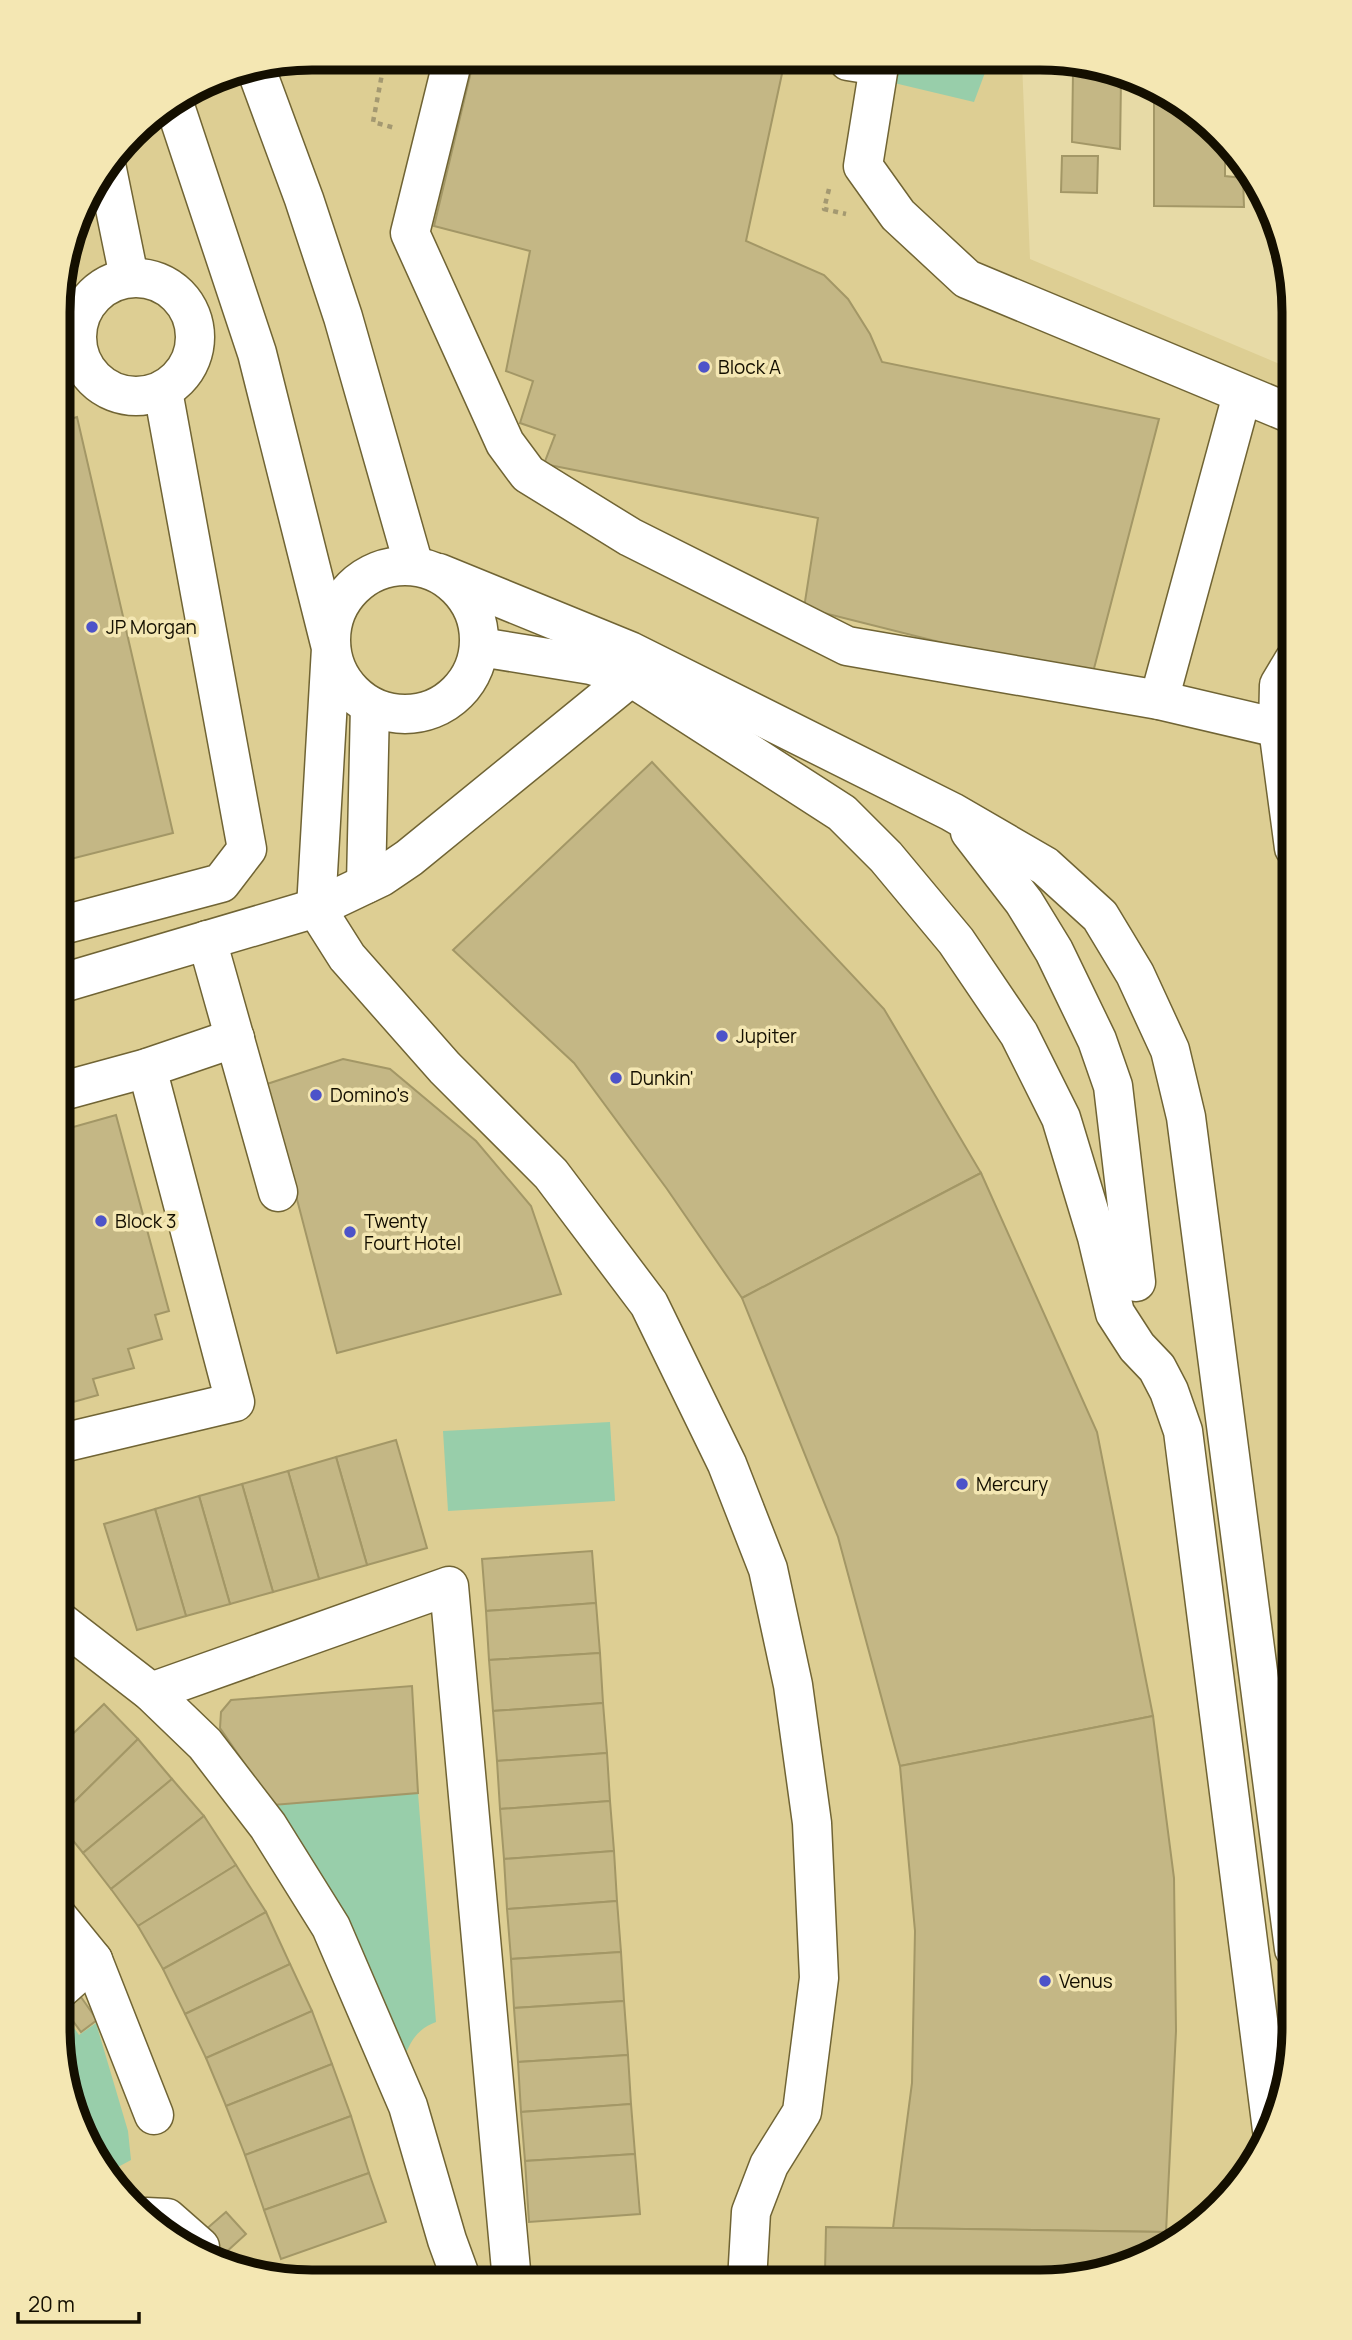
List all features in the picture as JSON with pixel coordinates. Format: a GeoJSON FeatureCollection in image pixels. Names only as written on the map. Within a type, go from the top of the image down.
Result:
{"type":"FeatureCollection","features":[{"type":"Feature","properties":{"kind":"lane"},"geometry":{"type":"LineString","coordinates":[[450,70],[410,233],[505,443],[528,474],[630,537],[847,646],[1159,700],[1278,728]]}},
{"type":"Feature","properties":{"kind":"lane"},"geometry":{"type":"LineString","coordinates":[[878,70],[863,166],[898,215],[967,279],[1282,410]]}},
{"type":"Feature","properties":{"kind":"lane"},"geometry":{"type":"LineString","coordinates":[[177,112],[257,353],[337,671],[351,691],[370,706],[394,715],[418,714],[441,706],[460,691],[474,671],[480,647],[479,625],[470,604],[457,586],[427,569],[304,199],[259,76]]}},
{"type":"Feature","properties":{"kind":"lane"},"geometry":{"type":"LineString","coordinates":[[109,180],[129,277]]}},
{"type":"Feature","properties":{"kind":"lane"},"geometry":{"type":"LineString","coordinates":[[129,277],[146,277],[167,286],[187,304],[195,324],[196,338],[189,366],[179,379],[163,391],[140,397],[113,393],[92,377],[80,359],[76,334],[81,313],[92,296],[109,283],[129,277]]}},
{"type":"Feature","properties":{"kind":"lane"},"geometry":{"type":"LineString","coordinates":[[70,923],[221,883],[247,849],[163,391]]}},
{"type":"Feature","properties":{"kind":"lane"},"geometry":{"type":"LineString","coordinates":[[1159,700],[1242,395]]}},
{"type":"Feature","properties":{"kind":"lane"},"geometry":{"type":"LineString","coordinates":[[748,2270],[751,2213],[769,2165],[802,2112],[820,1978],[812,1823],[793,1685],[768,1569],[727,1464],[649,1304],[551,1174],[436,1058],[347,957],[316,908],[333,625],[341,603],[355,585],[374,572],[396,566],[427,569],[952,812],[1045,866],[1100,916],[1135,974],[1170,1050],[1188,1131],[1281,1850]]}},
{"type":"Feature","properties":{"kind":"lane"},"geometry":{"type":"LineString","coordinates":[[480,647],[591,665],[639,668],[842,813],[886,857],[956,941],[1019,1034],[1061,1118],[1097,1237],[1115,1313],[1137,1347],[1157,1368],[1183,1431],[1269,2106]]}},
{"type":"Feature","properties":{"kind":"lane"},"geometry":{"type":"LineString","coordinates":[[70,981],[316,908],[381,877],[409,858],[639,668]]}},
{"type":"Feature","properties":{"kind":"lane"},"geometry":{"type":"LineString","coordinates":[[1282,680],[1279,685],[1278,728],[1282,756]]}},
{"type":"Feature","properties":{"kind":"lane"},"geometry":{"type":"LineString","coordinates":[[366,884],[370,706]]}},
{"type":"Feature","properties":{"kind":"lane"},"geometry":{"type":"LineString","coordinates":[[952,812],[990,855],[1024,902],[1060,962],[1097,1040],[1113,1086],[1136,1282]]}},
{"type":"Feature","properties":{"kind":"lane"},"geometry":{"type":"LineString","coordinates":[[207,940],[278,1192]]}},
{"type":"Feature","properties":{"kind":"lane"},"geometry":{"type":"LineString","coordinates":[[70,1089],[147,1068],[235,1038]]}},
{"type":"Feature","properties":{"kind":"lane"},"geometry":{"type":"LineString","coordinates":[[70,1441],[235,1402],[147,1068]]}},
{"type":"Feature","properties":{"kind":"lane"},"geometry":{"type":"LineString","coordinates":[[151,1692],[449,1586],[511,2270]]}},
{"type":"Feature","properties":{"kind":"lane"},"geometry":{"type":"LineString","coordinates":[[70,1629],[151,1692],[205,1744],[268,1826],[331,1927],[408,2106],[458,2270]]}},
{"type":"Feature","properties":{"kind":"lane"},"geometry":{"type":"LineString","coordinates":[[70,1932],[93,1960],[155,2115]]}},
{"type":"Feature","properties":{"kind":"lane"},"geometry":{"type":"LineString","coordinates":[[70,1980],[93,1960]]}},
{"type":"Feature","properties":{"kind":"lane"},"geometry":{"type":"LineString","coordinates":[[162,2218],[167,2218],[185,2234]]}},
{"type":"Feature","properties":{"kind":"shaded area"},"geometry":{"type":"Polygon","coordinates":[[[1022,70],[1030,259],[1282,365],[1281,2043],[1277,2075],[1264,2120],[1250,2149],[1232,2175],[1211,2199],[1187,2220],[1161,2238],[1132,2252],[1087,2265],[1040,2270],[312,2270],[250,2262],[220,2252],[191,2238],[165,2220],[141,2199],[111,2162],[95,2135],[83,2106],[75,2075],[70,2028],[70,312],[78,250],[88,220],[111,178],[130,153],[153,130],[191,102],[220,88],[281,72],[1022,70]]]}},
{"type":"Feature","properties":{"kind":"green space"},"geometry":{"type":"Polygon","coordinates":[[[892,70],[986,70],[974,102],[890,82],[892,70]]]}},
{"type":"Feature","properties":{"kind":"green space"},"geometry":{"type":"Polygon","coordinates":[[[610,1422],[615,1501],[448,1511],[443,1431],[610,1422]]]}},
{"type":"Feature","properties":{"kind":"green space"},"geometry":{"type":"Polygon","coordinates":[[[418,1793],[436,2022],[418,2034],[406,2053],[377,1987],[273,1805],[418,1793]]]}},
{"type":"Feature","properties":{"kind":"green space"},"geometry":{"type":"Polygon","coordinates":[[[70,2022],[79,2035],[96,2023],[128,2131],[131,2160],[115,2168],[95,2135],[83,2106],[75,2075],[70,2022]]]}},
{"type":"Feature","properties":{"kind":"building","name":"Block A"},"geometry":{"type":"Polygon","coordinates":[[[471,70],[783,70],[746,241],[824,275],[848,299],[870,334],[882,362],[1159,419],[1091,680],[804,608],[818,518],[544,464],[555,435],[520,423],[533,381],[506,371],[530,251],[434,226],[471,70]]]}},
{"type":"Feature","properties":{"kind":"building"},"geometry":{"type":"Polygon","coordinates":[[[1073,73],[1121,84],[1120,149],[1072,142],[1073,73]]]}},
{"type":"Feature","properties":{"kind":"building"},"geometry":{"type":"Polygon","coordinates":[[[1154,99],[1199,130],[1222,153],[1225,157],[1225,176],[1241,178],[1243,182],[1244,207],[1154,206],[1154,99]]]}},
{"type":"Feature","properties":{"kind":"building"},"geometry":{"type":"Polygon","coordinates":[[[1062,156],[1098,156],[1097,193],[1061,192],[1062,156]]]}},
{"type":"Feature","properties":{"kind":"building","name":"JP Morgan"},"geometry":{"type":"Polygon","coordinates":[[[77,417],[173,833],[70,859],[70,419],[77,417]]]}},
{"type":"Feature","properties":{"kind":"building","name":"Jupiter"},"geometry":{"type":"Polygon","coordinates":[[[652,762],[884,1009],[981,1173],[742,1298],[667,1189],[574,1063],[453,950],[652,762]]]}},
{"type":"Feature","properties":{"kind":"building"},"geometry":{"type":"Polygon","coordinates":[[[343,1059],[390,1069],[476,1141],[531,1206],[561,1294],[337,1353],[267,1084],[343,1059]]]}},
{"type":"Feature","properties":{"kind":"building","name":"Block 3"},"geometry":{"type":"Polygon","coordinates":[[[116,1115],[169,1311],[155,1315],[162,1339],[128,1349],[134,1368],[93,1379],[98,1395],[70,1403],[70,1128],[116,1115]]]}},
{"type":"Feature","properties":{"kind":"building","name":"Mercury"},"geometry":{"type":"Polygon","coordinates":[[[981,1173],[1097,1432],[1153,1716],[900,1766],[838,1537],[742,1298],[981,1173]]]}},
{"type":"Feature","properties":{"kind":"building"},"geometry":{"type":"Polygon","coordinates":[[[396,1440],[427,1548],[367,1565],[336,1457],[396,1440]]]}},
{"type":"Feature","properties":{"kind":"building"},"geometry":{"type":"Polygon","coordinates":[[[336,1457],[367,1565],[319,1579],[288,1471],[336,1457]]]}},
{"type":"Feature","properties":{"kind":"building"},"geometry":{"type":"Polygon","coordinates":[[[288,1471],[319,1579],[273,1592],[242,1484],[288,1471]]]}},
{"type":"Feature","properties":{"kind":"building"},"geometry":{"type":"Polygon","coordinates":[[[242,1484],[273,1592],[230,1604],[199,1496],[242,1484]]]}},
{"type":"Feature","properties":{"kind":"building"},"geometry":{"type":"Polygon","coordinates":[[[199,1496],[230,1604],[186,1616],[155,1509],[199,1496]]]}},
{"type":"Feature","properties":{"kind":"building"},"geometry":{"type":"Polygon","coordinates":[[[155,1509],[186,1616],[137,1630],[104,1524],[155,1509]]]}},
{"type":"Feature","properties":{"kind":"building"},"geometry":{"type":"Polygon","coordinates":[[[592,1551],[596,1603],[486,1611],[482,1559],[592,1551]]]}},
{"type":"Feature","properties":{"kind":"building"},"geometry":{"type":"Polygon","coordinates":[[[596,1603],[600,1653],[489,1660],[486,1611],[596,1603]]]}},
{"type":"Feature","properties":{"kind":"building"},"geometry":{"type":"Polygon","coordinates":[[[600,1653],[603,1703],[493,1711],[489,1660],[600,1653]]]}},
{"type":"Feature","properties":{"kind":"building"},"geometry":{"type":"Polygon","coordinates":[[[412,1686],[418,1793],[273,1805],[220,1728],[221,1712],[231,1700],[412,1686]]]}},
{"type":"Feature","properties":{"kind":"building"},"geometry":{"type":"Polygon","coordinates":[[[603,1703],[607,1753],[497,1761],[493,1711],[603,1703]]]}},
{"type":"Feature","properties":{"kind":"building"},"geometry":{"type":"Polygon","coordinates":[[[104,1704],[138,1739],[70,1806],[70,1737],[104,1704]]]}},
{"type":"Feature","properties":{"kind":"building","name":"Venus"},"geometry":{"type":"Polygon","coordinates":[[[1153,1716],[1174,1878],[1176,2031],[1166,2232],[893,2228],[912,2083],[915,1931],[900,1766],[1153,1716]]]}},
{"type":"Feature","properties":{"kind":"building"},"geometry":{"type":"Polygon","coordinates":[[[138,1739],[172,1779],[83,1853],[70,1837],[70,1806],[138,1739]]]}},
{"type":"Feature","properties":{"kind":"building"},"geometry":{"type":"Polygon","coordinates":[[[607,1753],[610,1801],[500,1809],[497,1761],[607,1753]]]}},
{"type":"Feature","properties":{"kind":"building"},"geometry":{"type":"Polygon","coordinates":[[[172,1779],[204,1816],[111,1889],[83,1853],[172,1779]]]}},
{"type":"Feature","properties":{"kind":"building"},"geometry":{"type":"Polygon","coordinates":[[[610,1801],[614,1851],[504,1859],[500,1809],[610,1801]]]}},
{"type":"Feature","properties":{"kind":"building"},"geometry":{"type":"Polygon","coordinates":[[[204,1816],[236,1865],[138,1926],[111,1889],[204,1816]]]}},
{"type":"Feature","properties":{"kind":"building"},"geometry":{"type":"Polygon","coordinates":[[[614,1851],[617,1901],[507,1909],[504,1859],[614,1851]]]}},
{"type":"Feature","properties":{"kind":"building"},"geometry":{"type":"Polygon","coordinates":[[[236,1865],[266,1912],[163,1969],[138,1926],[236,1865]]]}},
{"type":"Feature","properties":{"kind":"building"},"geometry":{"type":"Polygon","coordinates":[[[617,1901],[621,1952],[511,1959],[507,1909],[617,1901]]]}},
{"type":"Feature","properties":{"kind":"building"},"geometry":{"type":"Polygon","coordinates":[[[266,1912],[290,1964],[185,2014],[163,1969],[266,1912]]]}},
{"type":"Feature","properties":{"kind":"building"},"geometry":{"type":"Polygon","coordinates":[[[621,1952],[624,2001],[514,2008],[511,1959],[621,1952]]]}},
{"type":"Feature","properties":{"kind":"building"},"geometry":{"type":"Polygon","coordinates":[[[290,1964],[312,2011],[206,2058],[185,2014],[290,1964]]]}},
{"type":"Feature","properties":{"kind":"building"},"geometry":{"type":"Polygon","coordinates":[[[81,1997],[97,2020],[81,2032],[70,2017],[70,2006],[81,1997]]]}},
{"type":"Feature","properties":{"kind":"building"},"geometry":{"type":"Polygon","coordinates":[[[624,2001],[628,2055],[518,2062],[514,2008],[624,2001]]]}},
{"type":"Feature","properties":{"kind":"building"},"geometry":{"type":"Polygon","coordinates":[[[312,2011],[332,2064],[226,2106],[206,2058],[312,2011]]]}},
{"type":"Feature","properties":{"kind":"building"},"geometry":{"type":"Polygon","coordinates":[[[628,2055],[631,2104],[521,2112],[518,2062],[628,2055]]]}},
{"type":"Feature","properties":{"kind":"building"},"geometry":{"type":"Polygon","coordinates":[[[332,2064],[351,2116],[245,2155],[226,2106],[332,2064]]]}},
{"type":"Feature","properties":{"kind":"building"},"geometry":{"type":"Polygon","coordinates":[[[631,2104],[635,2154],[525,2161],[521,2112],[631,2104]]]}},
{"type":"Feature","properties":{"kind":"building"},"geometry":{"type":"Polygon","coordinates":[[[351,2116],[369,2173],[264,2210],[245,2155],[351,2116]]]}},
{"type":"Feature","properties":{"kind":"building"},"geometry":{"type":"Polygon","coordinates":[[[635,2154],[640,2214],[529,2222],[525,2161],[635,2154]]]}},
{"type":"Feature","properties":{"kind":"building"},"geometry":{"type":"Polygon","coordinates":[[[369,2173],[386,2222],[281,2259],[264,2210],[369,2173]]]}},
{"type":"Feature","properties":{"kind":"building"},"geometry":{"type":"Polygon","coordinates":[[[226,2212],[246,2234],[225,2254],[204,2231],[226,2212]]]}},
{"type":"Feature","properties":{"kind":"building"},"geometry":{"type":"Polygon","coordinates":[[[826,2227],[1170,2232],[1118,2257],[1055,2269],[825,2270],[826,2227]]]}},
{"type":"Feature","properties":{"kind":"place","name":"Block A"},"geometry":{"type":"Point","coordinates":[704,367]}},
{"type":"Feature","properties":{"kind":"place","name":"JP Morgan"},"geometry":{"type":"Point","coordinates":[92,627]}},
{"type":"Feature","properties":{"kind":"place","name":"Jupiter"},"geometry":{"type":"Point","coordinates":[722,1036]}},
{"type":"Feature","properties":{"kind":"place","name":"Dunkin'"},"geometry":{"type":"Point","coordinates":[616,1078]}},
{"type":"Feature","properties":{"kind":"place","name":"Domino's"},"geometry":{"type":"Point","coordinates":[316,1095]}},
{"type":"Feature","properties":{"kind":"place","name":"Block 3"},"geometry":{"type":"Point","coordinates":[101,1221]}},
{"type":"Feature","properties":{"kind":"place","name":"Twenty Fourt Hotel"},"geometry":{"type":"Point","coordinates":[350,1232]}},
{"type":"Feature","properties":{"kind":"place","name":"Mercury"},"geometry":{"type":"Point","coordinates":[962,1484]}},
{"type":"Feature","properties":{"kind":"place","name":"Venus"},"geometry":{"type":"Point","coordinates":[1045,1981]}}]}
